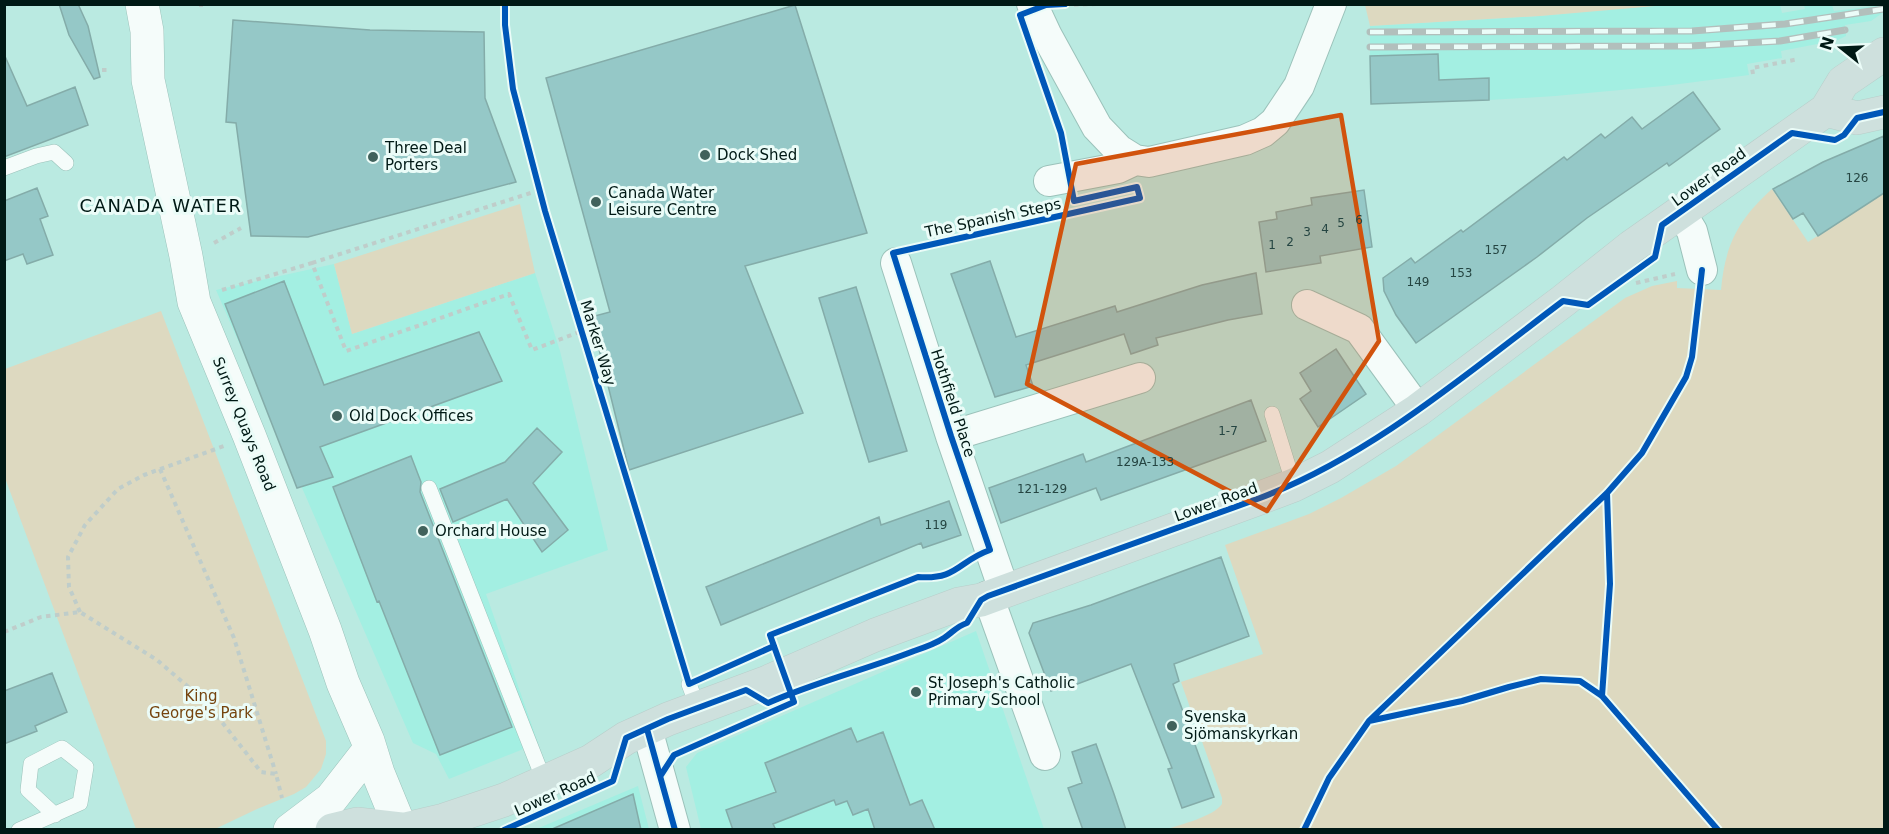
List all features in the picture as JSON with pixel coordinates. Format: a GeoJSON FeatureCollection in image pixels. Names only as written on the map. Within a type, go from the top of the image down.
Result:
{"type":"FeatureCollection","features":[{"type":"Feature","properties":{"kind":"main road","name":"Lower Road"},"geometry":{"type":"LineString","coordinates":[[401,830],[444,820],[504,800],[545,783],[591,760],[626,738],[647,729],[694,696],[765,683],[875,635],[959,604],[1138,544],[1294,485],[1361,449],[1418,410],[1631,247],[1826,110],[1842,82],[1884,54]]}},
{"type":"Feature","properties":{"kind":"main road"},"geometry":{"type":"LineString","coordinates":[[1826,110],[1857,118],[1884,112]]}},
{"type":"Feature","properties":{"kind":"main road"},"geometry":{"type":"LineString","coordinates":[[332,830],[357,824],[401,830]]}},
{"type":"Feature","properties":{"kind":"street","name":"Surrey Quays Road"},"geometry":{"type":"LineString","coordinates":[[142,4],[147,31],[147,80],[194,302],[249,435],[401,830]]}},
{"type":"Feature","properties":{"kind":"street"},"geometry":{"type":"LineString","coordinates":[[1033,7],[1097,127],[1111,144],[1135,160],[1149,162],[1245,140],[1263,132],[1275,122],[1299,86],[1331,4]]}},
{"type":"Feature","properties":{"kind":"street"},"geometry":{"type":"LineString","coordinates":[[1049,181],[1118,168],[1135,160]]}},
{"type":"Feature","properties":{"kind":"street","name":"Lower Road"},"geometry":{"type":"LineString","coordinates":[[1681,213],[1692,231],[1702,270]]}},
{"type":"Feature","properties":{"kind":"street","name":"Hothfield Place"},"geometry":{"type":"LineString","coordinates":[[896,263],[951,436],[1045,755]]}},
{"type":"Feature","properties":{"kind":"street"},"geometry":{"type":"LineString","coordinates":[[1307,305],[1359,329],[1418,410]]}},
{"type":"Feature","properties":{"kind":"street","name":"Hothfield Place"},"geometry":{"type":"LineString","coordinates":[[951,436],[1140,378]]}},
{"type":"Feature","properties":{"kind":"street"},"geometry":{"type":"LineString","coordinates":[[647,729],[675,830]]}},
{"type":"Feature","properties":{"kind":"street"},"geometry":{"type":"LineString","coordinates":[[288,818],[331,799],[370,749]]}},
{"type":"Feature","properties":{"kind":"lane"},"geometry":{"type":"LineString","coordinates":[[4,168],[54,152],[66,163]]}},
{"type":"Feature","properties":{"kind":"lane"},"geometry":{"type":"LineString","coordinates":[[1272,414],[1294,485]]}},
{"type":"Feature","properties":{"kind":"lane"},"geometry":{"type":"LineString","coordinates":[[429,488],[545,783]]}},
{"type":"Feature","properties":{"kind":"lane"},"geometry":{"type":"LineString","coordinates":[[19,830],[55,815],[80,803],[86,767],[62,748],[31,764],[28,790],[55,815]]}},
{"type":"Feature","properties":{"kind":"path"},"geometry":{"type":"LineString","coordinates":[[1033,7],[1098,4]]}},
{"type":"Feature","properties":{"kind":"path"},"geometry":{"type":"LineString","coordinates":[[1753,74],[1752,68],[1799,59]]}},
{"type":"Feature","properties":{"kind":"path"},"geometry":{"type":"LineString","coordinates":[[102,70],[111,70]]}},
{"type":"Feature","properties":{"kind":"path"},"geometry":{"type":"LineString","coordinates":[[221,290],[312,263],[539,186],[542,200]]}},
{"type":"Feature","properties":{"kind":"path"},"geometry":{"type":"LineString","coordinates":[[312,263],[346,351],[509,294],[532,350],[582,331]]}},
{"type":"Feature","properties":{"kind":"path"},"geometry":{"type":"LineString","coordinates":[[1630,287],[1659,276],[1702,270]]}},
{"type":"Feature","properties":{"kind":"path"},"geometry":{"type":"LineString","coordinates":[[249,435],[160,469],[118,489],[85,525],[68,557],[69,587],[80,612],[157,660],[207,703],[261,772],[276,774]]}},
{"type":"Feature","properties":{"kind":"path"},"geometry":{"type":"LineString","coordinates":[[160,469],[234,638],[288,818]]}},
{"type":"Feature","properties":{"kind":"path"},"geometry":{"type":"LineString","coordinates":[[4,632],[41,617],[80,612]]}},
{"type":"Feature","properties":{"kind":"highlighted area"},"geometry":{"type":"Polygon","coordinates":[[[1341,115],[1379,341],[1267,511],[1027,384],[1076,164],[1341,115]]]}},
{"type":"Feature","properties":{"kind":"shaded area"},"geometry":{"type":"Polygon","coordinates":[[[1667,4],[1780,5],[1782,13],[1805,9],[1804,5],[1832,5],[1834,11],[1884,5],[1884,12],[1871,21],[1845,25],[1846,36],[1838,40],[1781,51],[1782,58],[1747,64],[1749,75],[1555,96],[1489,100],[1488,78],[1439,80],[1438,54],[1370,56],[1370,26],[1540,16],[1667,4]]]}},
{"type":"Feature","properties":{"kind":"shaded area"},"geometry":{"type":"Polygon","coordinates":[[[334,264],[352,334],[535,273],[560,351],[608,550],[486,594],[538,743],[449,779],[436,754],[413,743],[216,290],[334,264]]]}},
{"type":"Feature","properties":{"kind":"shaded area","name":"St Joseph's Catholic Primary School"},"geometry":{"type":"Polygon","coordinates":[[[976,631],[1044,829],[701,829],[686,767],[697,753],[976,631]]]}},
{"type":"Feature","properties":{"kind":"shaded area"},"geometry":{"type":"Polygon","coordinates":[[[638,786],[649,829],[534,830],[638,786]]]}},
{"type":"Feature","properties":{"kind":"green space"},"geometry":{"type":"Polygon","coordinates":[[[1365,4],[1667,5],[1540,16],[1370,26],[1365,4]]]}},
{"type":"Feature","properties":{"kind":"green space"},"geometry":{"type":"Polygon","coordinates":[[[1772,189],[1808,242],[1884,193],[1884,829],[1165,830],[1212,813],[1222,804],[1222,798],[1181,682],[1263,654],[1225,545],[1309,514],[1396,466],[1625,298],[1652,286],[1677,281],[1677,288],[1721,290],[1730,246],[1742,222],[1772,189]]]}},
{"type":"Feature","properties":{"kind":"green space"},"geometry":{"type":"Polygon","coordinates":[[[520,204],[535,273],[352,334],[334,264],[520,204]]]}},
{"type":"Feature","properties":{"kind":"green space","name":"King George's Park"},"geometry":{"type":"Polygon","coordinates":[[[161,311],[326,741],[326,754],[321,769],[306,787],[215,829],[136,829],[5,478],[5,369],[161,311]]]}},
{"type":"Feature","properties":{"kind":"building"},"geometry":{"type":"Polygon","coordinates":[[[59,4],[78,4],[88,26],[100,77],[94,79],[69,35],[59,4]]]}},
{"type":"Feature","properties":{"kind":"building","name":"Dock Shed"},"geometry":{"type":"Polygon","coordinates":[[[795,5],[867,233],[745,266],[803,413],[629,470],[591,317],[610,312],[546,78],[795,5]]]}},
{"type":"Feature","properties":{"kind":"building","name":"Three Deal Porters"},"geometry":{"type":"Polygon","coordinates":[[[233,20],[370,30],[484,32],[485,98],[516,182],[308,237],[251,236],[236,123],[226,122],[233,20]]]}},
{"type":"Feature","properties":{"kind":"building"},"geometry":{"type":"Polygon","coordinates":[[[4,54],[27,106],[75,87],[88,125],[4,157],[4,54]]]}},
{"type":"Feature","properties":{"kind":"building"},"geometry":{"type":"Polygon","coordinates":[[[1438,54],[1439,80],[1489,78],[1489,100],[1371,104],[1370,56],[1438,54]]]}},
{"type":"Feature","properties":{"kind":"building"},"geometry":{"type":"Polygon","coordinates":[[[1693,92],[1720,129],[1669,166],[1667,163],[1587,218],[1537,257],[1416,343],[1396,315],[1384,291],[1383,278],[1411,258],[1415,263],[1461,230],[1463,232],[1564,157],[1567,160],[1601,134],[1605,138],[1632,117],[1642,129],[1693,92]]]}},
{"type":"Feature","properties":{"kind":"building"},"geometry":{"type":"Polygon","coordinates":[[[1884,136],[1884,193],[1818,236],[1803,213],[1793,219],[1773,189],[1823,162],[1884,136]]]}},
{"type":"Feature","properties":{"kind":"building"},"geometry":{"type":"Polygon","coordinates":[[[37,188],[48,216],[40,219],[53,255],[27,264],[23,254],[4,261],[4,201],[37,188]]]}},
{"type":"Feature","properties":{"kind":"building"},"geometry":{"type":"Polygon","coordinates":[[[1364,190],[1372,247],[1320,256],[1321,263],[1266,272],[1259,222],[1277,219],[1276,212],[1312,205],[1311,198],[1364,190]]]}},
{"type":"Feature","properties":{"kind":"building"},"geometry":{"type":"Polygon","coordinates":[[[990,261],[1016,337],[1115,306],[1117,312],[1202,285],[1256,273],[1262,314],[1156,338],[1158,345],[1131,354],[1124,334],[1026,365],[1033,386],[995,397],[951,274],[990,261]]]}},
{"type":"Feature","properties":{"kind":"building","name":"Old Dock Offices"},"geometry":{"type":"Polygon","coordinates":[[[284,281],[324,385],[479,332],[502,381],[320,447],[333,477],[297,488],[225,304],[284,281]]]}},
{"type":"Feature","properties":{"kind":"building"},"geometry":{"type":"Polygon","coordinates":[[[856,287],[907,451],[869,462],[819,298],[856,287]]]}},
{"type":"Feature","properties":{"kind":"building"},"geometry":{"type":"Polygon","coordinates":[[[1336,349],[1366,394],[1318,427],[1300,399],[1311,391],[1300,373],[1336,349]]]}},
{"type":"Feature","properties":{"kind":"building"},"geometry":{"type":"Polygon","coordinates":[[[1251,400],[1266,441],[1101,500],[1096,488],[1001,523],[989,488],[1083,454],[1086,462],[1251,400]]]}},
{"type":"Feature","properties":{"kind":"building"},"geometry":{"type":"Polygon","coordinates":[[[537,428],[562,452],[533,483],[568,530],[542,552],[507,499],[453,522],[440,489],[505,462],[537,428]]]}},
{"type":"Feature","properties":{"kind":"building"},"geometry":{"type":"Polygon","coordinates":[[[411,456],[421,482],[420,492],[512,727],[440,755],[333,487],[411,456]]]}},
{"type":"Feature","properties":{"kind":"building"},"geometry":{"type":"Polygon","coordinates":[[[949,501],[961,535],[923,548],[921,543],[721,625],[706,587],[879,517],[881,525],[949,501]]]}},
{"type":"Feature","properties":{"kind":"building"},"geometry":{"type":"Polygon","coordinates":[[[1221,557],[1249,636],[1174,664],[1179,681],[1173,684],[1214,797],[1182,808],[1168,769],[1172,768],[1131,664],[1072,686],[1065,685],[1051,691],[1029,633],[1033,623],[1091,605],[1221,557]]]}},
{"type":"Feature","properties":{"kind":"building"},"geometry":{"type":"Polygon","coordinates":[[[52,673],[67,712],[35,726],[37,731],[4,744],[4,691],[52,673]]]}},
{"type":"Feature","properties":{"kind":"building"},"geometry":{"type":"Polygon","coordinates":[[[851,728],[857,742],[883,732],[910,805],[922,800],[935,830],[875,830],[868,809],[853,815],[847,801],[836,805],[834,800],[773,824],[776,830],[733,830],[726,810],[776,792],[765,763],[851,728]]]}},
{"type":"Feature","properties":{"kind":"building"},"geometry":{"type":"Polygon","coordinates":[[[1096,744],[1126,830],[1083,830],[1068,788],[1082,783],[1072,752],[1096,744]]]}},
{"type":"Feature","properties":{"kind":"building"},"geometry":{"type":"Polygon","coordinates":[[[633,794],[641,830],[550,830],[633,794]]]}},
{"type":"Feature","properties":{"kind":"railway"},"geometry":{"type":"LineString","coordinates":[[1370,32],[1692,31],[1785,24],[1884,9]]}},
{"type":"Feature","properties":{"kind":"railway"},"geometry":{"type":"LineString","coordinates":[[1370,47],[1690,46],[1780,41],[1845,30]]}},
{"type":"Feature","properties":{"kind":"cycle path","name":"Marker Way"},"geometry":{"type":"LineString","coordinates":[[505,4],[505,25],[513,89],[545,211],[689,684],[774,646]]}},
{"type":"Feature","properties":{"kind":"cycle path","name":"The Spanish Steps"},"geometry":{"type":"LineString","coordinates":[[661,775],[674,755],[794,702],[770,635],[918,577],[942,576],[950,573],[979,554],[990,550],[893,253],[1140,198],[1137,187],[1074,201],[1061,133],[1020,15],[1046,5],[1065,4]]}},
{"type":"Feature","properties":{"kind":"cycle path"},"geometry":{"type":"LineString","coordinates":[[504,830],[613,781],[626,738],[668,719],[746,690],[768,703],[925,647],[967,623],[981,600],[988,596],[1260,498],[1302,480],[1342,459],[1418,410],[1563,301],[1588,305],[1655,257],[1662,225],[1792,133],[1835,140],[1844,135],[1857,118],[1884,112]]}},
{"type":"Feature","properties":{"kind":"cycle path"},"geometry":{"type":"LineString","coordinates":[[1304,830],[1329,778],[1369,721],[1607,493],[1642,453],[1686,377],[1692,357],[1702,270]]}},
{"type":"Feature","properties":{"kind":"cycle path"},"geometry":{"type":"LineString","coordinates":[[1602,696],[1610,584],[1607,493]]}},
{"type":"Feature","properties":{"kind":"cycle path"},"geometry":{"type":"LineString","coordinates":[[1369,721],[1462,701],[1541,679],[1580,681],[1602,696],[1718,830]]}},
{"type":"Feature","properties":{"kind":"cycle path"},"geometry":{"type":"LineString","coordinates":[[647,729],[675,830]]}},
{"type":"Feature","properties":{"kind":"place","name":"Dock Shed"},"geometry":{"type":"Point","coordinates":[705,155]}},
{"type":"Feature","properties":{"kind":"place","name":"Three Deal Porters"},"geometry":{"type":"Point","coordinates":[373,157]}},
{"type":"Feature","properties":{"kind":"place","name":"Canada Water Leisure Centre"},"geometry":{"type":"Point","coordinates":[596,202]}},
{"type":"Feature","properties":{"kind":"place","name":"Old Dock Offices"},"geometry":{"type":"Point","coordinates":[337,416]}},
{"type":"Feature","properties":{"kind":"place","name":"Orchard House"},"geometry":{"type":"Point","coordinates":[423,531]}},
{"type":"Feature","properties":{"kind":"place","name":"St Joseph's Catholic Primary School"},"geometry":{"type":"Point","coordinates":[916,692]}},
{"type":"Feature","properties":{"kind":"place","name":"Svenska Sjömanskyrkan"},"geometry":{"type":"Point","coordinates":[1172,726]}},
{"type":"Feature","properties":{"kind":"district","name":"CANADA WATER"},"geometry":{"type":"Point","coordinates":[161,206]}}]}
